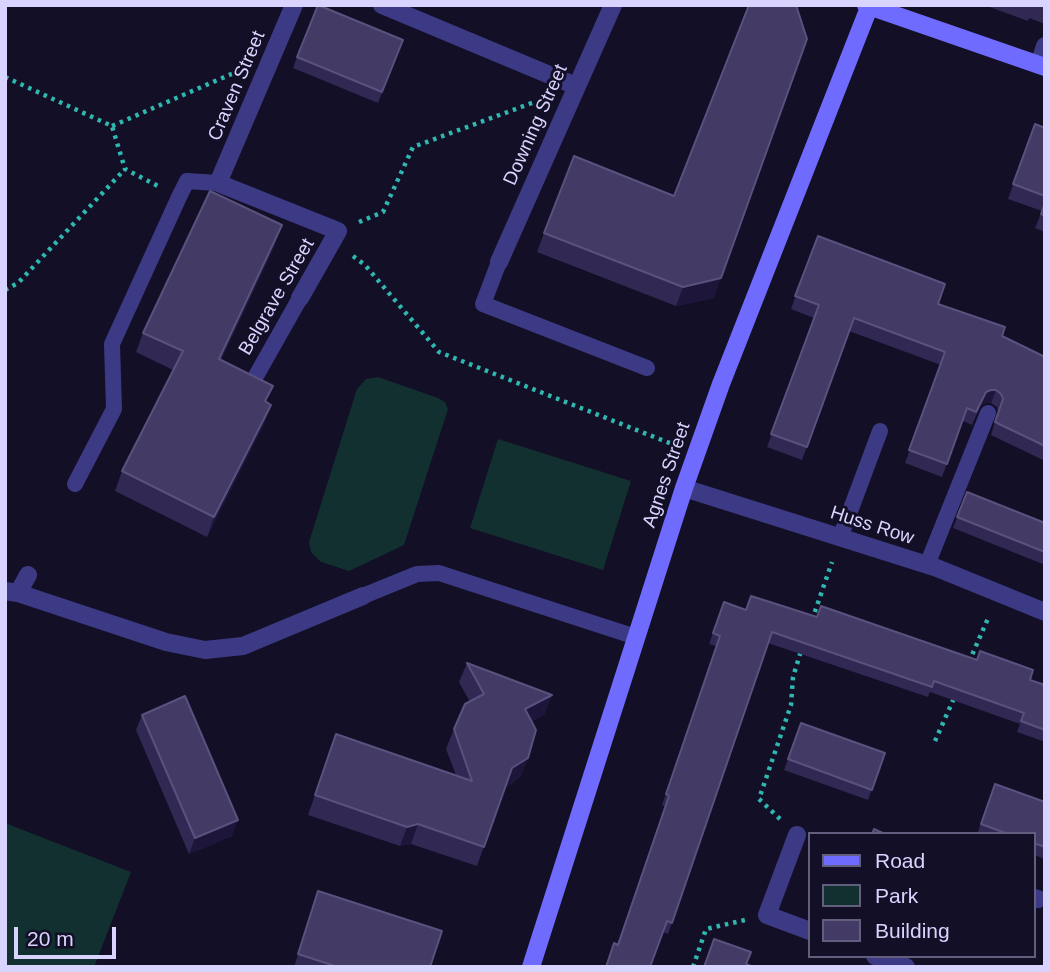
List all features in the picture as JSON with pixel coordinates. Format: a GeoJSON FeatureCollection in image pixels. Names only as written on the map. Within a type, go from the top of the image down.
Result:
{"type":"FeatureCollection","features":[{"type":"Feature","properties":{"kind":"main road"},"geometry":{"type":"LineString","coordinates":[[869,6],[1042,66]]}},
{"type":"Feature","properties":{"kind":"main road","name":"Agnes Street"},"geometry":{"type":"LineString","coordinates":[[531,967],[696,453],[869,6]]}},
{"type":"Feature","properties":{"kind":"street","name":"Craven Street"},"geometry":{"type":"LineString","coordinates":[[218,183],[294,5]]}},
{"type":"Feature","properties":{"kind":"street"},"geometry":{"type":"LineString","coordinates":[[382,5],[576,86]]}},
{"type":"Feature","properties":{"kind":"street","name":"Downing Street"},"geometry":{"type":"LineString","coordinates":[[499,262],[613,5]]}},
{"type":"Feature","properties":{"kind":"street"},"geometry":{"type":"LineString","coordinates":[[1042,66],[1045,46]]}},
{"type":"Feature","properties":{"kind":"street"},"geometry":{"type":"LineString","coordinates":[[218,183],[335,236]]}},
{"type":"Feature","properties":{"kind":"street","name":"Belgrave Street"},"geometry":{"type":"LineString","coordinates":[[300,298],[335,236]]}},
{"type":"Feature","properties":{"kind":"street","name":"Huss Row"},"geometry":{"type":"LineString","coordinates":[[684,488],[927,565],[1045,612]]}},
{"type":"Feature","properties":{"kind":"street"},"geometry":{"type":"LineString","coordinates":[[28,575],[12,592],[166,642],[205,650],[243,646],[363,596]]}},
{"type":"Feature","properties":{"kind":"street"},"geometry":{"type":"LineString","coordinates":[[797,835],[767,915],[808,930]]}},
{"type":"Feature","properties":{"kind":"street"},"geometry":{"type":"LineString","coordinates":[[881,958],[906,967]]}},
{"type":"Feature","properties":{"kind":"lane"},"geometry":{"type":"LineString","coordinates":[[75,484],[114,409],[112,344],[179,197],[187,181],[218,183]]}},
{"type":"Feature","properties":{"kind":"lane"},"geometry":{"type":"LineString","coordinates":[[499,262],[483,304],[647,369]]}},
{"type":"Feature","properties":{"kind":"lane","name":"Belgrave Street"},"geometry":{"type":"LineString","coordinates":[[252,383],[300,298]]}},
{"type":"Feature","properties":{"kind":"lane"},"geometry":{"type":"LineString","coordinates":[[927,565],[988,413]]}},
{"type":"Feature","properties":{"kind":"lane"},"geometry":{"type":"LineString","coordinates":[[841,538],[880,431]]}},
{"type":"Feature","properties":{"kind":"lane"},"geometry":{"type":"LineString","coordinates":[[363,596],[417,574],[439,573],[636,637]]}},
{"type":"Feature","properties":{"kind":"path"},"geometry":{"type":"LineString","coordinates":[[112,127],[238,71],[263,78]]}},
{"type":"Feature","properties":{"kind":"path"},"geometry":{"type":"LineString","coordinates":[[5,77],[112,127],[125,169],[179,197]]}},
{"type":"Feature","properties":{"kind":"path"},"geometry":{"type":"LineString","coordinates":[[576,86],[413,147],[383,212],[335,236],[365,265],[439,352],[696,453]]}},
{"type":"Feature","properties":{"kind":"path"},"geometry":{"type":"LineString","coordinates":[[5,290],[18,283],[125,169]]}},
{"type":"Feature","properties":{"kind":"path"},"geometry":{"type":"LineString","coordinates":[[809,629],[841,538]]}},
{"type":"Feature","properties":{"kind":"path"},"geometry":{"type":"LineString","coordinates":[[967,667],[999,593]]}},
{"type":"Feature","properties":{"kind":"path"},"geometry":{"type":"LineString","coordinates":[[797,835],[759,799],[791,705],[793,677],[805,641]]}},
{"type":"Feature","properties":{"kind":"path"},"geometry":{"type":"LineString","coordinates":[[935,741],[957,691]]}},
{"type":"Feature","properties":{"kind":"path"},"geometry":{"type":"LineString","coordinates":[[693,967],[706,929],[767,915]]}},
{"type":"Feature","properties":{"kind":"green space"},"geometry":{"type":"Polygon","coordinates":[[[378,377],[438,398],[445,402],[448,409],[404,545],[349,571],[321,562],[311,552],[309,542],[357,389],[366,379],[378,377]]]}},
{"type":"Feature","properties":{"kind":"green space"},"geometry":{"type":"Polygon","coordinates":[[[498,439],[631,481],[603,570],[470,528],[498,439]]]}},
{"type":"Feature","properties":{"kind":"green space"},"geometry":{"type":"Polygon","coordinates":[[[5,823],[131,872],[94,967],[5,967],[5,823]]]}},
{"type":"Feature","properties":{"kind":"building"},"geometry":{"type":"Polygon","coordinates":[[[318,5],[403,40],[382,92],[297,57],[318,5]]]}},
{"type":"Feature","properties":{"kind":"building"},"geometry":{"type":"Polygon","coordinates":[[[749,5],[796,5],[807,39],[721,278],[683,287],[544,233],[574,156],[674,196],[749,5]]]}},
{"type":"Feature","properties":{"kind":"building"},"geometry":{"type":"Polygon","coordinates":[[[1035,124],[1045,128],[1045,196],[1013,184],[1035,124]]]}},
{"type":"Feature","properties":{"kind":"building"},"geometry":{"type":"Polygon","coordinates":[[[210,191],[282,225],[219,359],[273,386],[265,401],[271,405],[214,517],[122,471],[183,351],[143,333],[210,191]]]}},
{"type":"Feature","properties":{"kind":"building"},"geometry":{"type":"Polygon","coordinates":[[[818,236],[945,284],[938,304],[1005,327],[1002,336],[1045,357],[1045,446],[995,422],[1003,399],[996,390],[991,390],[986,392],[976,412],[967,408],[947,464],[909,450],[945,352],[854,318],[807,447],[771,434],[819,305],[795,296],[818,236]]]}},
{"type":"Feature","properties":{"kind":"building"},"geometry":{"type":"Polygon","coordinates":[[[967,492],[1045,523],[1045,552],[957,517],[967,492]]]}},
{"type":"Feature","properties":{"kind":"building"},"geometry":{"type":"Polygon","coordinates":[[[751,596],[817,617],[821,606],[977,660],[980,651],[1033,670],[1030,680],[1045,685],[1045,730],[1021,721],[1024,713],[934,681],[932,687],[772,632],[672,923],[667,921],[650,967],[606,967],[614,943],[618,945],[669,796],[666,794],[720,636],[713,633],[724,602],[746,610],[751,596]]]}},
{"type":"Feature","properties":{"kind":"building"},"geometry":{"type":"Polygon","coordinates":[[[467,663],[552,695],[525,709],[536,730],[528,758],[512,768],[484,847],[418,824],[407,827],[315,795],[336,734],[472,781],[454,729],[465,704],[484,694],[467,663]]]}},
{"type":"Feature","properties":{"kind":"building"},"geometry":{"type":"Polygon","coordinates":[[[185,696],[238,820],[195,838],[142,715],[185,696]]]}},
{"type":"Feature","properties":{"kind":"building"},"geometry":{"type":"Polygon","coordinates":[[[801,723],[885,753],[872,790],[788,759],[801,723]]]}},
{"type":"Feature","properties":{"kind":"building"},"geometry":{"type":"Polygon","coordinates":[[[995,784],[1045,802],[1045,847],[1036,844],[1036,832],[1003,832],[981,824],[995,784]]]}},
{"type":"Feature","properties":{"kind":"building"},"geometry":{"type":"Polygon","coordinates":[[[318,891],[442,931],[430,967],[338,967],[298,954],[318,891]]]}},
{"type":"Feature","properties":{"kind":"building"},"geometry":{"type":"Polygon","coordinates":[[[714,939],[751,952],[746,964],[753,967],[704,967],[714,939]]]}}]}
